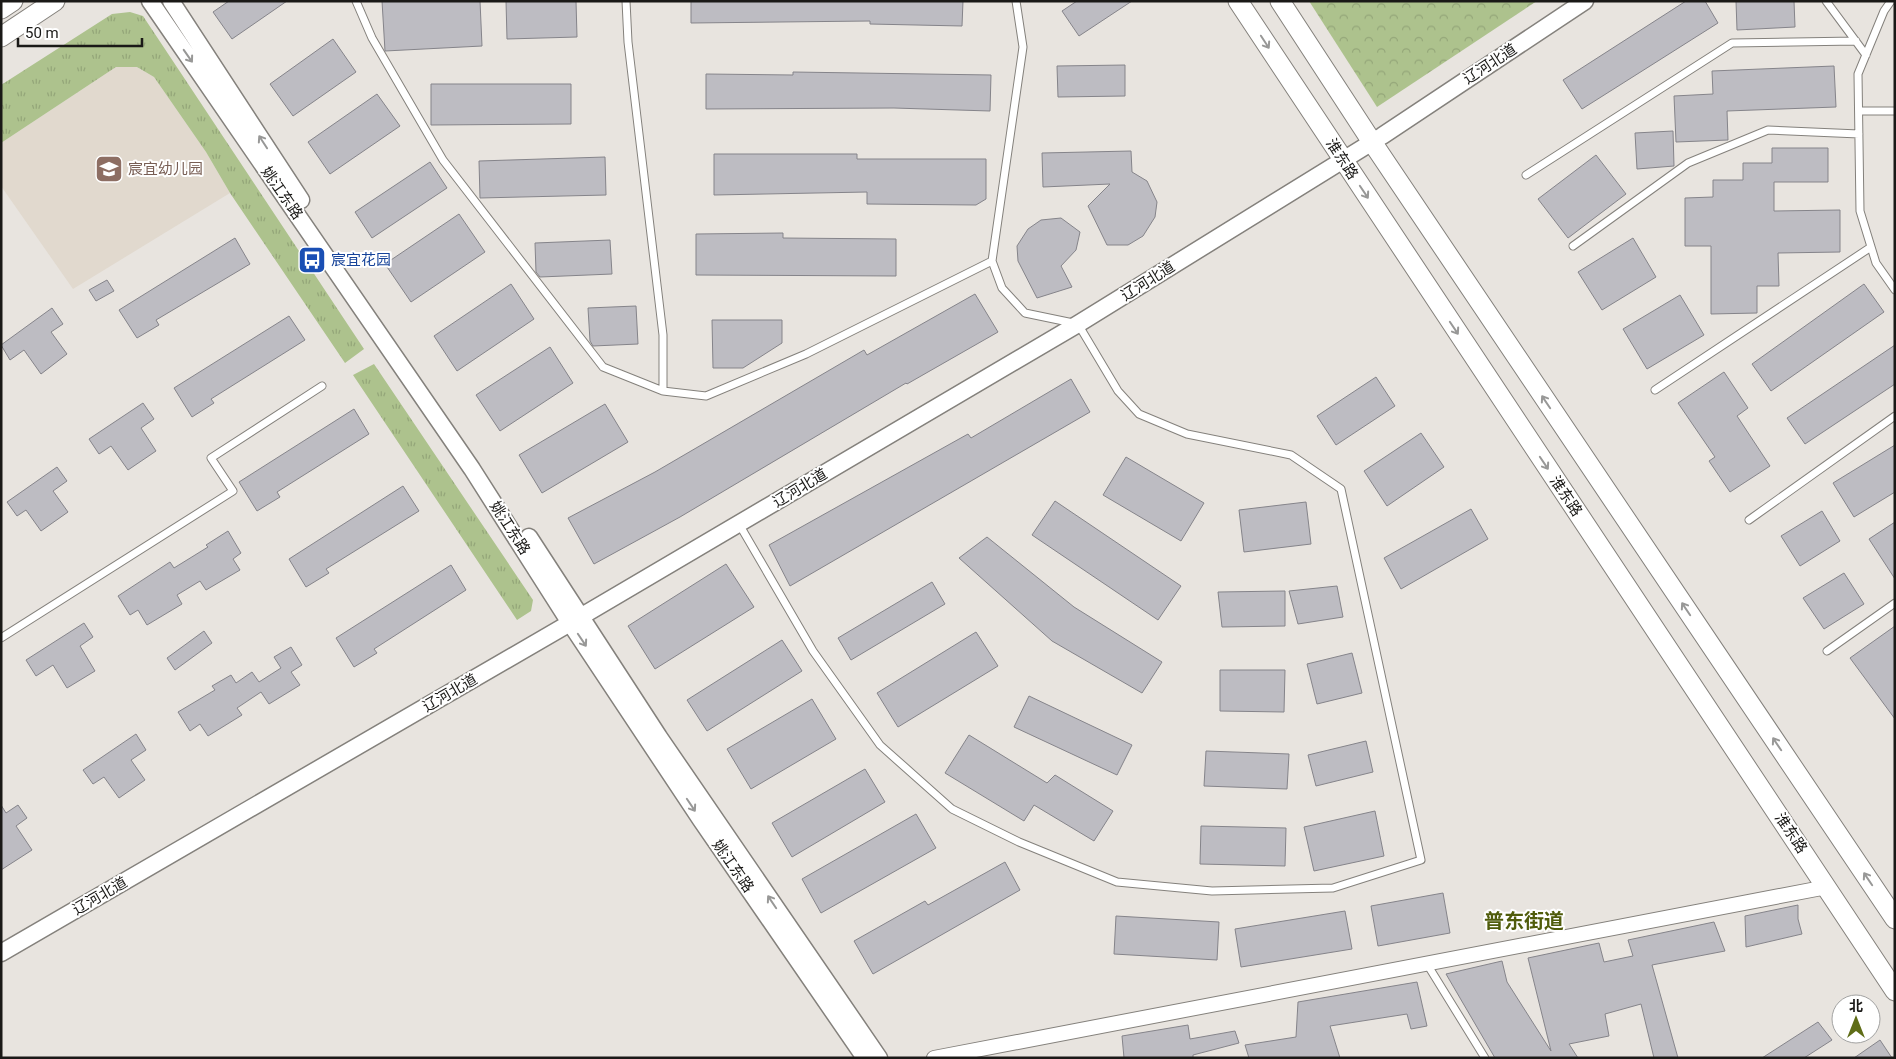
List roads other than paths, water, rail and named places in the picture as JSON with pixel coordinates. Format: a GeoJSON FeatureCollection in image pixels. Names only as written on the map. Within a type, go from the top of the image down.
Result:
{"type":"FeatureCollection","features":[{"type":"Feature","properties":{"kind":"main road"},"geometry":{"type":"LineString","coordinates":[[1,9],[12,1]]}},
{"type":"Feature","properties":{"kind":"main road"},"geometry":{"type":"LineString","coordinates":[[1,36],[55,1]]}},
{"type":"Feature","properties":{"kind":"main road","name":"淮东路"},"geometry":{"type":"LineString","coordinates":[[1238,1],[1895,991]]}},
{"type":"Feature","properties":{"kind":"main road"},"geometry":{"type":"LineString","coordinates":[[1280,1],[1372,142],[1895,919]]}},
{"type":"Feature","properties":{"kind":"street","name":"姚江东路"},"geometry":{"type":"LineString","coordinates":[[150,1],[879,1058]]}},
{"type":"Feature","properties":{"kind":"street","name":"姚江东路"},"geometry":{"type":"LineString","coordinates":[[171,1],[576,620],[701,820],[865,1058]]}},
{"type":"Feature","properties":{"kind":"street","name":"辽河北道"},"geometry":{"type":"LineString","coordinates":[[1,953],[576,620],[1078,324],[1372,142],[1585,1]]}},
{"type":"Feature","properties":{"kind":"street"},"geometry":{"type":"LineString","coordinates":[[934,1058],[1827,887]]}},
{"type":"Feature","properties":{"kind":"lane"},"geometry":{"type":"LineString","coordinates":[[356,1],[372,38],[443,160],[603,367],[663,392],[706,396],[806,354],[992,261]]}},
{"type":"Feature","properties":{"kind":"lane"},"geometry":{"type":"LineString","coordinates":[[626,1],[628,42],[663,335],[663,392]]}},
{"type":"Feature","properties":{"kind":"lane"},"geometry":{"type":"LineString","coordinates":[[739,524],[813,650],[880,745],[952,809],[1019,842],[1117,882],[1212,891],[1333,888],[1421,860],[1341,489],[1291,455],[1187,434],[1139,414],[1118,392],[1078,324],[1025,313],[1002,288],[992,261],[1022,47],[1016,1]]}},
{"type":"Feature","properties":{"kind":"lane"},"geometry":{"type":"LineString","coordinates":[[1826,1],[1866,55]]}},
{"type":"Feature","properties":{"kind":"lane"},"geometry":{"type":"LineString","coordinates":[[1891,1],[1884,11],[1858,74],[1860,212],[1876,263],[1893,286]]}},
{"type":"Feature","properties":{"kind":"lane"},"geometry":{"type":"LineString","coordinates":[[1526,175],[1732,43],[1856,41]]}},
{"type":"Feature","properties":{"kind":"lane"},"geometry":{"type":"LineString","coordinates":[[1859,111],[1895,112]]}},
{"type":"Feature","properties":{"kind":"lane"},"geometry":{"type":"LineString","coordinates":[[1573,246],[1688,163],[1768,130],[1859,134]]}},
{"type":"Feature","properties":{"kind":"lane"},"geometry":{"type":"LineString","coordinates":[[1655,390],[1871,247]]}},
{"type":"Feature","properties":{"kind":"lane"},"geometry":{"type":"LineString","coordinates":[[1,638],[233,491],[211,458],[322,386]]}},
{"type":"Feature","properties":{"kind":"lane"},"geometry":{"type":"LineString","coordinates":[[1749,520],[1895,416]]}},
{"type":"Feature","properties":{"kind":"lane"},"geometry":{"type":"LineString","coordinates":[[1827,650],[1895,603]]}},
{"type":"Feature","properties":{"kind":"lane"},"geometry":{"type":"LineString","coordinates":[[1427,964],[1485,1058]]}},
{"type":"Feature","properties":{"kind":"place","name":"宸宜幼儿园"},"geometry":{"type":"Point","coordinates":[109,169]}},
{"type":"Feature","properties":{"kind":"place","name":"宸宜花园"},"geometry":{"type":"Point","coordinates":[312,260]}},
{"type":"Feature","properties":{"kind":"district","name":"普东街道"},"geometry":{"type":"Point","coordinates":[1524,921]}}]}
